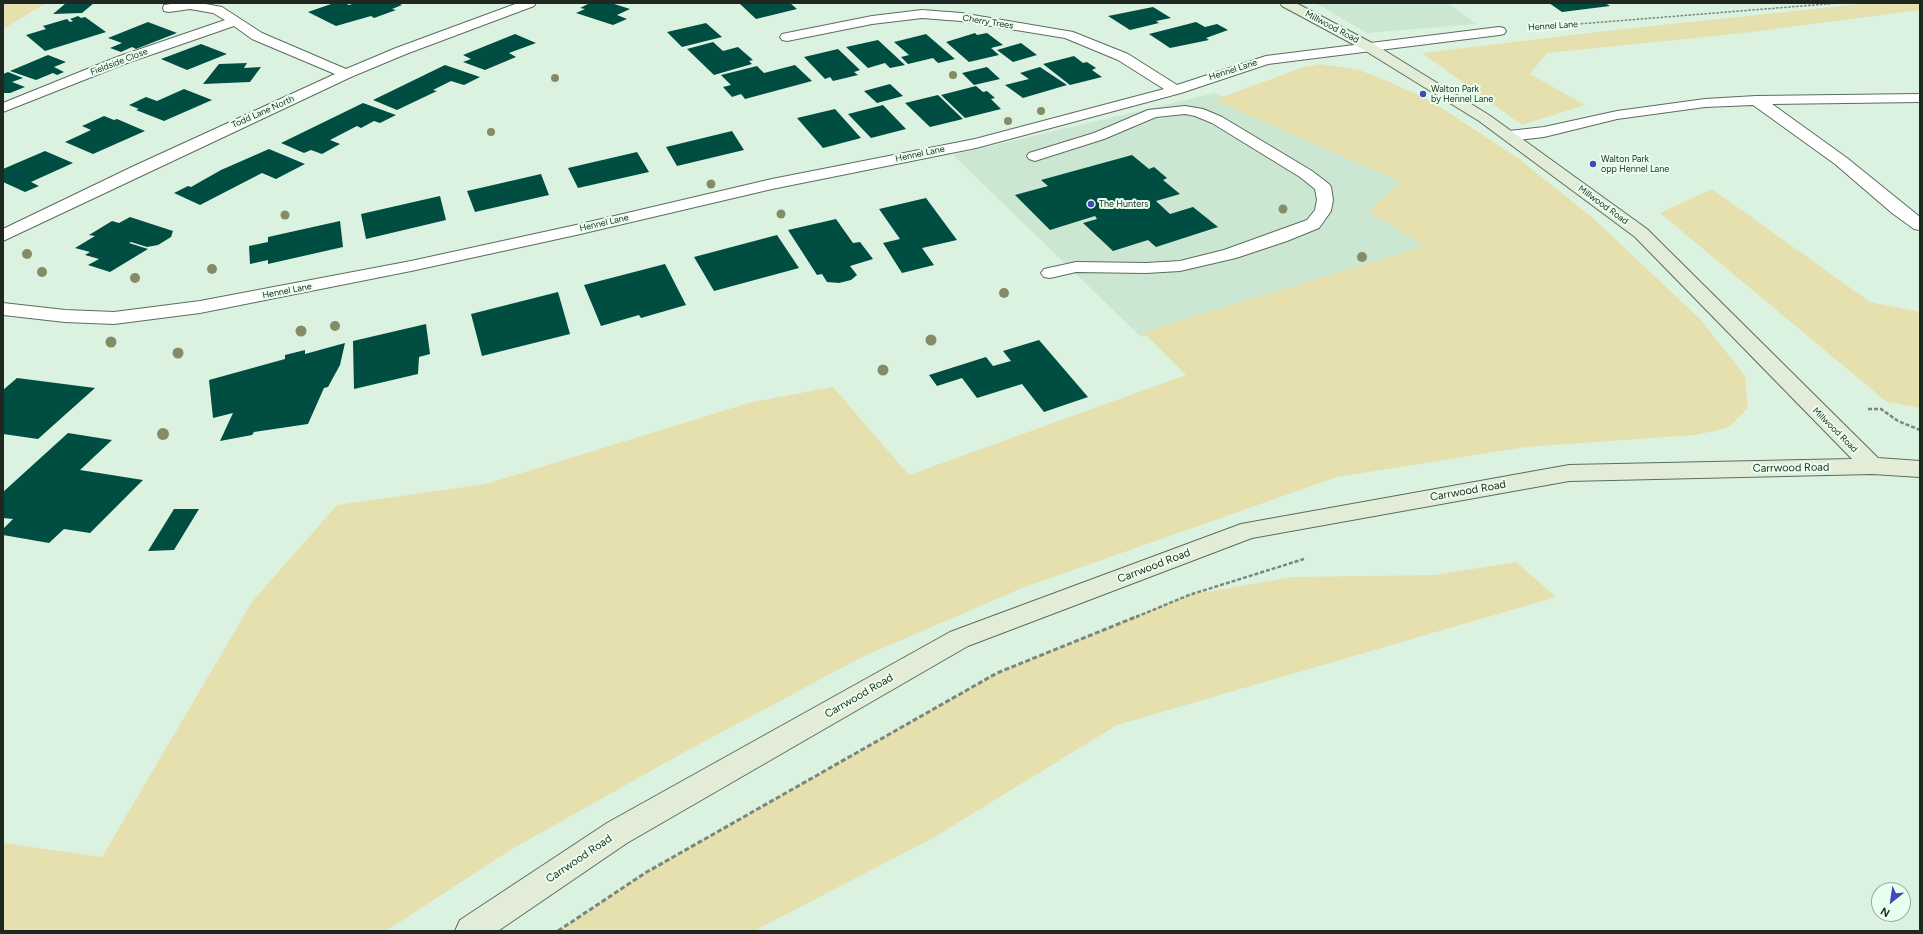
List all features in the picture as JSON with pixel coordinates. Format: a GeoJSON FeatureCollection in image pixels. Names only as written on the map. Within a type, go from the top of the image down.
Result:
{"type":"FeatureCollection","features":[{"type":"Feature","properties":{"kind":"street","name":"Todd Lane North"},"geometry":{"type":"LineString","coordinates":[[3,236],[168,156],[346,74],[401,51],[530,3]]}},
{"type":"Feature","properties":{"kind":"street","name":"Millwood Road"},"geometry":{"type":"LineString","coordinates":[[1286,3],[1369,47],[1484,118],[1641,232],[1872,466]]}},
{"type":"Feature","properties":{"kind":"street"},"geometry":{"type":"LineString","coordinates":[[169,8],[190,5],[217,10],[236,20],[257,36],[317,60],[346,74]]}},
{"type":"Feature","properties":{"kind":"street","name":"Cherry Trees"},"geometry":{"type":"LineString","coordinates":[[787,37],[872,20],[922,14],[962,18],[1068,35],[1123,57],[1176,90]]}},
{"type":"Feature","properties":{"kind":"street","name":"Fieldside Close"},"geometry":{"type":"LineString","coordinates":[[3,108],[122,60],[236,20]]}},
{"type":"Feature","properties":{"kind":"street","name":"Hennel Lane"},"geometry":{"type":"LineString","coordinates":[[3,309],[65,316],[114,318],[200,307],[411,266],[576,230],[772,184],[976,143],[1176,90],[1217,75],[1266,60],[1499,31]]}},
{"type":"Feature","properties":{"kind":"street"},"geometry":{"type":"LineString","coordinates":[[1509,136],[1544,132],[1617,115],[1705,103],[1756,100],[1861,100],[1920,98]]}},
{"type":"Feature","properties":{"kind":"street"},"geometry":{"type":"LineString","coordinates":[[1756,100],[1841,161],[1898,209],[1920,225]]}},
{"type":"Feature","properties":{"kind":"street"},"geometry":{"type":"LineString","coordinates":[[1035,156],[1099,136],[1153,113],[1185,110],[1198,112],[1217,120],[1306,174],[1322,187],[1325,200],[1324,211],[1313,224],[1230,254],[1180,266],[1146,268],[1076,267],[1050,273]]}},
{"type":"Feature","properties":{"kind":"street","name":"Carrwood Road"},"geometry":{"type":"LineString","coordinates":[[471,931],[617,833],[959,639],[1249,530],[1569,473],[1872,466],[1920,469]]}},
{"type":"Feature","properties":{"kind":"path","name":"Hennel Lane"},"geometry":{"type":"LineString","coordinates":[[1499,31],[1839,3]]}},
{"type":"Feature","properties":{"kind":"path"},"geometry":{"type":"LineString","coordinates":[[558,931],[645,873],[997,674],[1189,595],[1309,558]]}},
{"type":"Feature","properties":{"kind":"shaded area"},"geometry":{"type":"Polygon","coordinates":[[[3,3],[46,3],[3,29],[3,3]]]}},
{"type":"Feature","properties":{"kind":"shaded area"},"geometry":{"type":"Polygon","coordinates":[[[1315,3],[1447,3],[1477,24],[1367,33],[1315,3]]]}},
{"type":"Feature","properties":{"kind":"shaded area"},"geometry":{"type":"Polygon","coordinates":[[[1869,3],[1920,3],[1920,10],[1744,33],[1547,53],[1530,74],[1585,105],[1522,125],[1422,53],[1606,31],[1869,3]]]}},
{"type":"Feature","properties":{"kind":"shaded area"},"geometry":{"type":"Polygon","coordinates":[[[1321,64],[1359,70],[1390,82],[1431,101],[1518,158],[1593,218],[1701,320],[1745,376],[1748,408],[1728,428],[1695,435],[1526,447],[1337,477],[1022,588],[862,657],[681,754],[512,849],[386,931],[3,931],[3,843],[102,857],[252,602],[337,505],[486,484],[752,402],[833,387],[909,475],[1186,375],[1143,332],[1425,246],[1368,211],[1402,182],[1214,100],[1304,67],[1321,64]]]}},
{"type":"Feature","properties":{"kind":"shaded area"},"geometry":{"type":"Polygon","coordinates":[[[1215,93],[1414,180],[1443,250],[1141,337],[953,155],[1215,93]]]}},
{"type":"Feature","properties":{"kind":"shaded area"},"geometry":{"type":"Polygon","coordinates":[[[1712,189],[1870,302],[1920,312],[1920,408],[1887,402],[1660,213],[1712,189]]]}},
{"type":"Feature","properties":{"kind":"shaded area"},"geometry":{"type":"Polygon","coordinates":[[[1516,562],[1556,597],[1117,725],[933,838],[754,931],[559,931],[645,873],[997,673],[1189,595],[1293,577],[1435,575],[1516,562]]]}},
{"type":"Feature","properties":{"kind":"building"},"geometry":{"type":"Polygon","coordinates":[[[66,3],[94,3],[82,13],[53,14],[66,3]]]}},
{"type":"Feature","properties":{"kind":"building"},"geometry":{"type":"Polygon","coordinates":[[[334,3],[344,3],[349,5],[356,3],[398,3],[402,5],[392,9],[396,10],[374,18],[371,16],[336,26],[308,12],[334,3]]]}},
{"type":"Feature","properties":{"kind":"building"},"geometry":{"type":"Polygon","coordinates":[[[590,3],[611,3],[630,9],[617,15],[627,19],[613,25],[576,13],[585,9],[580,8],[590,3]]]}},
{"type":"Feature","properties":{"kind":"building"},"geometry":{"type":"Polygon","coordinates":[[[739,3],[790,3],[797,9],[756,19],[739,3]]]}},
{"type":"Feature","properties":{"kind":"building"},"geometry":{"type":"Polygon","coordinates":[[[1549,3],[1605,3],[1610,6],[1562,12],[1549,3]]]}},
{"type":"Feature","properties":{"kind":"building"},"geometry":{"type":"Polygon","coordinates":[[[1153,7],[1171,18],[1156,21],[1159,23],[1130,30],[1108,16],[1153,7]]]}},
{"type":"Feature","properties":{"kind":"building"},"geometry":{"type":"Polygon","coordinates":[[[78,16],[81,18],[85,17],[106,32],[45,51],[26,35],[46,29],[43,26],[67,19],[70,22],[73,21],[70,19],[78,16]]]}},
{"type":"Feature","properties":{"kind":"building"},"geometry":{"type":"Polygon","coordinates":[[[148,22],[177,33],[136,49],[132,47],[121,52],[110,48],[122,43],[108,38],[148,22]]]}},
{"type":"Feature","properties":{"kind":"building"},"geometry":{"type":"Polygon","coordinates":[[[1196,22],[1205,27],[1217,24],[1228,30],[1206,38],[1209,40],[1170,48],[1149,34],[1196,22]]]}},
{"type":"Feature","properties":{"kind":"building"},"geometry":{"type":"Polygon","coordinates":[[[706,23],[722,37],[682,47],[667,32],[706,23]]]}},
{"type":"Feature","properties":{"kind":"building"},"geometry":{"type":"Polygon","coordinates":[[[975,33],[977,35],[987,33],[1003,45],[991,48],[999,55],[969,62],[946,42],[975,33]]]}},
{"type":"Feature","properties":{"kind":"building"},"geometry":{"type":"Polygon","coordinates":[[[515,34],[536,43],[509,53],[516,57],[485,70],[463,62],[471,59],[463,55],[515,34]]]}},
{"type":"Feature","properties":{"kind":"building"},"geometry":{"type":"Polygon","coordinates":[[[926,34],[955,59],[938,63],[933,58],[908,64],[901,57],[909,55],[894,42],[926,34]]]}},
{"type":"Feature","properties":{"kind":"building"},"geometry":{"type":"Polygon","coordinates":[[[878,40],[905,65],[890,68],[885,63],[868,68],[846,47],[878,40]]]}},
{"type":"Feature","properties":{"kind":"building"},"geometry":{"type":"Polygon","coordinates":[[[713,42],[723,51],[738,47],[753,60],[749,61],[752,64],[714,75],[687,49],[713,42]]]}},
{"type":"Feature","properties":{"kind":"building"},"geometry":{"type":"Polygon","coordinates":[[[1021,43],[1037,55],[1013,62],[997,50],[1021,43]]]}},
{"type":"Feature","properties":{"kind":"building"},"geometry":{"type":"Polygon","coordinates":[[[201,44],[227,54],[187,70],[161,59],[201,44]]]}},
{"type":"Feature","properties":{"kind":"building"},"geometry":{"type":"Polygon","coordinates":[[[838,49],[860,70],[854,72],[858,75],[833,81],[830,77],[825,79],[804,57],[838,49]]]}},
{"type":"Feature","properties":{"kind":"building"},"geometry":{"type":"Polygon","coordinates":[[[48,55],[66,62],[54,67],[64,72],[57,75],[53,73],[36,80],[10,71],[48,55]]]}},
{"type":"Feature","properties":{"kind":"building"},"geometry":{"type":"Polygon","coordinates":[[[1074,56],[1083,63],[1087,62],[1096,68],[1092,70],[1102,77],[1070,85],[1043,64],[1074,56]]]}},
{"type":"Feature","properties":{"kind":"building"},"geometry":{"type":"Polygon","coordinates":[[[247,63],[244,68],[261,67],[250,82],[203,84],[219,64],[247,63]]]}},
{"type":"Feature","properties":{"kind":"building"},"geometry":{"type":"Polygon","coordinates":[[[445,65],[480,77],[464,85],[451,81],[433,90],[437,91],[397,110],[373,100],[445,65]]]}},
{"type":"Feature","properties":{"kind":"building"},"geometry":{"type":"Polygon","coordinates":[[[795,65],[812,81],[745,99],[741,94],[732,97],[723,87],[731,85],[721,75],[757,66],[764,73],[795,65]]]}},
{"type":"Feature","properties":{"kind":"building"},"geometry":{"type":"Polygon","coordinates":[[[987,67],[1000,79],[974,85],[962,73],[987,67]]]}},
{"type":"Feature","properties":{"kind":"building"},"geometry":{"type":"Polygon","coordinates":[[[1040,67],[1067,85],[1023,98],[1005,85],[1029,79],[1020,73],[1040,67]]]}},
{"type":"Feature","properties":{"kind":"building"},"geometry":{"type":"Polygon","coordinates":[[[8,72],[23,78],[12,82],[25,87],[10,93],[3,93],[3,74],[8,72]]]}},
{"type":"Feature","properties":{"kind":"building"},"geometry":{"type":"Polygon","coordinates":[[[890,84],[903,96],[877,103],[864,91],[890,84]]]}},
{"type":"Feature","properties":{"kind":"building"},"geometry":{"type":"Polygon","coordinates":[[[976,86],[983,92],[987,91],[995,98],[991,99],[1001,109],[965,118],[941,95],[976,86]]]}},
{"type":"Feature","properties":{"kind":"building"},"geometry":{"type":"Polygon","coordinates":[[[184,89],[212,100],[164,121],[136,110],[139,109],[129,105],[146,97],[157,101],[184,89]]]}},
{"type":"Feature","properties":{"kind":"building"},"geometry":{"type":"Polygon","coordinates":[[[938,95],[963,119],[930,127],[905,103],[938,95]]]}},
{"type":"Feature","properties":{"kind":"building"},"geometry":{"type":"Polygon","coordinates":[[[363,103],[396,115],[380,123],[374,121],[361,128],[357,126],[330,140],[340,144],[322,154],[311,150],[304,153],[281,143],[363,103]]]}},
{"type":"Feature","properties":{"kind":"building"},"geometry":{"type":"Polygon","coordinates":[[[883,105],[906,129],[871,138],[848,114],[883,105]]]}},
{"type":"Feature","properties":{"kind":"building"},"geometry":{"type":"Polygon","coordinates":[[[835,109],[861,138],[823,148],[797,118],[835,109]]]}},
{"type":"Feature","properties":{"kind":"building"},"geometry":{"type":"Polygon","coordinates":[[[104,116],[114,120],[117,119],[145,131],[93,154],[65,142],[91,130],[82,126],[104,116]]]}},
{"type":"Feature","properties":{"kind":"building"},"geometry":{"type":"Polygon","coordinates":[[[732,131],[744,150],[677,166],[666,147],[732,131]]]}},
{"type":"Feature","properties":{"kind":"building"},"geometry":{"type":"Polygon","coordinates":[[[269,149],[305,164],[276,179],[262,173],[200,205],[174,193],[188,186],[191,187],[221,170],[269,149]]]}},
{"type":"Feature","properties":{"kind":"building"},"geometry":{"type":"Polygon","coordinates":[[[45,151],[73,163],[31,182],[39,186],[25,192],[3,182],[3,169],[45,151]]]}},
{"type":"Feature","properties":{"kind":"building"},"geometry":{"type":"Polygon","coordinates":[[[637,152],[649,172],[578,188],[568,168],[637,152]]]}},
{"type":"Feature","properties":{"kind":"building","name":"The Hunters"},"geometry":{"type":"Polygon","coordinates":[[[1132,155],[1149,169],[1154,167],[1167,178],[1163,180],[1180,194],[1156,201],[1170,214],[1193,207],[1218,227],[1156,247],[1148,240],[1113,251],[1083,223],[1097,219],[1095,216],[1050,230],[1015,195],[1048,186],[1041,180],[1132,155]]]}},
{"type":"Feature","properties":{"kind":"building"},"geometry":{"type":"Polygon","coordinates":[[[541,174],[549,195],[475,212],[467,191],[541,174]]]}},
{"type":"Feature","properties":{"kind":"building"},"geometry":{"type":"Polygon","coordinates":[[[440,196],[446,220],[366,239],[361,214],[440,196]]]}},
{"type":"Feature","properties":{"kind":"building"},"geometry":{"type":"Polygon","coordinates":[[[926,198],[957,240],[922,248],[934,265],[902,273],[883,243],[900,239],[879,209],[926,198]]]}},
{"type":"Feature","properties":{"kind":"building"},"geometry":{"type":"Polygon","coordinates":[[[130,217],[173,231],[171,237],[158,245],[147,247],[131,242],[129,243],[148,249],[110,272],[88,265],[99,259],[85,255],[90,252],[75,248],[95,236],[89,235],[112,221],[119,223],[130,217]]]}},
{"type":"Feature","properties":{"kind":"building"},"geometry":{"type":"Polygon","coordinates":[[[836,219],[853,243],[860,242],[873,259],[850,266],[857,275],[851,280],[839,283],[827,282],[822,274],[817,275],[788,230],[836,219]]]}},
{"type":"Feature","properties":{"kind":"building"},"geometry":{"type":"Polygon","coordinates":[[[340,221],[343,247],[268,264],[268,260],[250,264],[249,246],[268,242],[268,237],[340,221]]]}},
{"type":"Feature","properties":{"kind":"building"},"geometry":{"type":"Polygon","coordinates":[[[777,235],[799,268],[714,291],[694,257],[777,235]]]}},
{"type":"Feature","properties":{"kind":"building"},"geometry":{"type":"Polygon","coordinates":[[[665,264],[686,305],[641,318],[639,315],[601,326],[584,285],[665,264]]]}},
{"type":"Feature","properties":{"kind":"building"},"geometry":{"type":"Polygon","coordinates":[[[558,292],[570,334],[482,356],[471,314],[558,292]]]}},
{"type":"Feature","properties":{"kind":"building"},"geometry":{"type":"Polygon","coordinates":[[[426,324],[430,354],[419,357],[418,374],[354,389],[353,341],[426,324]]]}},
{"type":"Feature","properties":{"kind":"building"},"geometry":{"type":"Polygon","coordinates":[[[1039,340],[1088,397],[1044,412],[1022,384],[977,398],[962,378],[937,386],[929,375],[986,357],[993,366],[1011,361],[1003,351],[1039,340]]]}},
{"type":"Feature","properties":{"kind":"building"},"geometry":{"type":"Polygon","coordinates":[[[345,343],[340,365],[328,387],[324,388],[308,424],[254,432],[252,435],[220,441],[233,413],[213,418],[209,380],[285,359],[285,355],[305,350],[305,354],[345,343]]]}},
{"type":"Feature","properties":{"kind":"building"},"geometry":{"type":"Polygon","coordinates":[[[17,378],[95,388],[38,439],[3,434],[3,390],[17,378]]]}},
{"type":"Feature","properties":{"kind":"building"},"geometry":{"type":"Polygon","coordinates":[[[68,433],[112,440],[80,470],[143,480],[90,533],[64,529],[49,543],[3,535],[3,529],[13,519],[3,518],[3,492],[68,433]]]}},
{"type":"Feature","properties":{"kind":"building"},"geometry":{"type":"Polygon","coordinates":[[[174,509],[199,509],[174,550],[148,551],[174,509]]]}},
{"type":"Feature","properties":{"kind":"place","name":"Walton Park by Hennel Lane"},"geometry":{"type":"Point","coordinates":[1423,94]}},
{"type":"Feature","properties":{"kind":"place","name":"Walton Park opp Hennel Lane"},"geometry":{"type":"Point","coordinates":[1593,164]}},
{"type":"Feature","properties":{"kind":"place","name":"The Hunters"},"geometry":{"type":"Point","coordinates":[1091,204]}}]}
